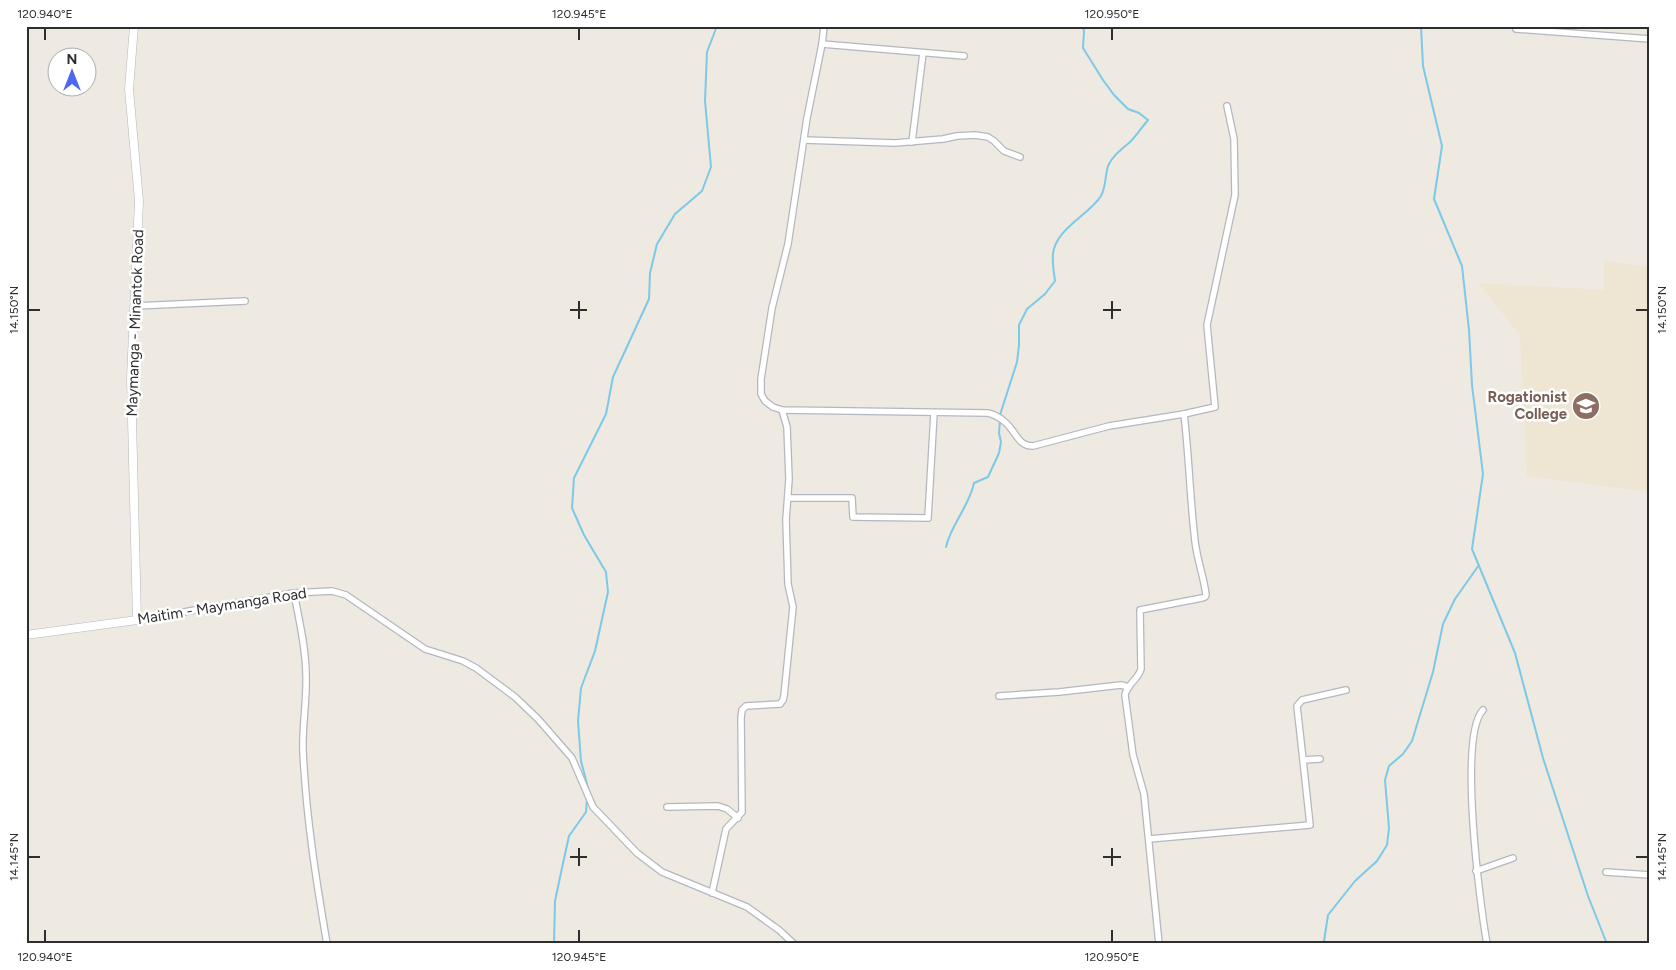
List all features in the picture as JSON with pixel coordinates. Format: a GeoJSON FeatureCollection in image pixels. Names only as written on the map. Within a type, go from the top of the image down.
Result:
{"type":"FeatureCollection","features":[{"type":"Feature","properties":{"kind":"street","name":"Maymanga - Minantok Road"},"geometry":{"type":"LineString","coordinates":[[134,26],[129,89],[139,201],[131,378],[137,620]]}},
{"type":"Feature","properties":{"kind":"street"},"geometry":{"type":"LineString","coordinates":[[824,26],[788,244],[772,308],[761,378],[761,394],[765,401],[773,407],[782,410],[988,413],[998,416],[1007,424],[1022,444],[1033,446],[1109,426],[1215,407],[1207,325],[1235,195],[1234,139],[1227,106]]}},
{"type":"Feature","properties":{"kind":"street"},"geometry":{"type":"LineString","coordinates":[[1516,29],[1650,40]]}},
{"type":"Feature","properties":{"kind":"street"},"geometry":{"type":"LineString","coordinates":[[822,44],[964,56]]}},
{"type":"Feature","properties":{"kind":"street"},"geometry":{"type":"LineString","coordinates":[[912,142],[923,53]]}},
{"type":"Feature","properties":{"kind":"street"},"geometry":{"type":"LineString","coordinates":[[804,140],[895,143],[944,140],[957,136],[976,135],[988,138],[1004,151],[1020,157]]}},
{"type":"Feature","properties":{"kind":"street"},"geometry":{"type":"LineString","coordinates":[[135,306],[245,301]]}},
{"type":"Feature","properties":{"kind":"street"},"geometry":{"type":"LineString","coordinates":[[712,893],[726,829],[741,815],[743,807],[742,710],[746,706],[780,704],[784,696],[793,607],[788,592],[787,576],[787,427],[782,410]]}},
{"type":"Feature","properties":{"kind":"street"},"geometry":{"type":"LineString","coordinates":[[788,498],[852,498],[853,518],[928,518],[934,413]]}},
{"type":"Feature","properties":{"kind":"street"},"geometry":{"type":"LineString","coordinates":[[1159,944],[1144,794],[1133,755],[1125,695],[1138,678],[1141,669],[1140,610],[1202,598],[1206,594],[1198,564],[1195,540],[1189,452],[1184,414]]}},
{"type":"Feature","properties":{"kind":"street","name":"Maitim - Maymanga Road"},"geometry":{"type":"LineString","coordinates":[[26,635],[137,620],[294,593],[332,591],[346,595],[425,649],[463,661],[476,668],[515,697],[538,719],[572,758],[592,808],[637,853],[662,872],[747,907],[779,930],[794,944]]}},
{"type":"Feature","properties":{"kind":"street"},"geometry":{"type":"LineString","coordinates":[[294,593],[300,622],[306,675],[302,737],[305,792],[316,884],[327,944]]}},
{"type":"Feature","properties":{"kind":"street"},"geometry":{"type":"LineString","coordinates":[[999,696],[1121,685],[1129,688]]}},
{"type":"Feature","properties":{"kind":"street"},"geometry":{"type":"LineString","coordinates":[[1149,839],[1310,825],[1296,706],[1302,700],[1346,690]]}},
{"type":"Feature","properties":{"kind":"street"},"geometry":{"type":"LineString","coordinates":[[1483,710],[1478,718],[1471,768],[1476,871],[1487,944]]}},
{"type":"Feature","properties":{"kind":"street"},"geometry":{"type":"LineString","coordinates":[[1303,760],[1320,759]]}},
{"type":"Feature","properties":{"kind":"street"},"geometry":{"type":"LineString","coordinates":[[667,807],[718,806],[727,809],[738,818]]}},
{"type":"Feature","properties":{"kind":"street"},"geometry":{"type":"LineString","coordinates":[[1476,871],[1513,858]]}},
{"type":"Feature","properties":{"kind":"street"},"geometry":{"type":"LineString","coordinates":[[1606,872],[1650,875]]}},
{"type":"Feature","properties":{"kind":"shaded area","name":"Rogationist College"},"geometry":{"type":"Polygon","coordinates":[[[1604,261],[1650,267],[1650,492],[1527,476],[1520,335],[1478,283],[1604,290],[1604,261]]]}},
{"type":"Feature","properties":{"kind":"waterway"},"geometry":{"type":"LineString","coordinates":[[588,788],[581,761],[578,721],[581,688],[595,651],[608,592],[606,572],[584,535],[572,508],[574,478],[606,414],[613,377],[649,299],[650,273],[657,244],[675,214],[702,191],[711,167],[705,101],[707,52],[717,26]]}},
{"type":"Feature","properties":{"kind":"waterway"},"geometry":{"type":"LineString","coordinates":[[1000,415],[1017,362],[1019,325],[1027,309],[1045,294],[1055,281],[1053,264],[1055,245],[1066,230],[1096,203],[1104,189],[1110,162],[1133,139],[1148,120],[1139,113],[1128,109],[1103,80],[1083,48],[1083,26]]}},
{"type":"Feature","properties":{"kind":"waterway"},"geometry":{"type":"LineString","coordinates":[[1421,26],[1423,66],[1442,146],[1434,199],[1462,266],[1469,330],[1472,385],[1483,474],[1472,549],[1515,653],[1543,758],[1588,896],[1607,944]]}},
{"type":"Feature","properties":{"kind":"waterway"},"geometry":{"type":"LineString","coordinates":[[946,547],[948,539],[972,492],[974,483],[988,477],[999,453],[1001,442],[999,433],[1000,420]]}},
{"type":"Feature","properties":{"kind":"waterway"},"geometry":{"type":"LineString","coordinates":[[1324,941],[1328,915],[1355,881],[1377,861],[1387,845],[1389,828],[1385,780],[1389,766],[1403,754],[1412,741],[1433,672],[1443,624],[1455,599],[1479,565]]}},
{"type":"Feature","properties":{"kind":"waterway"},"geometry":{"type":"LineString","coordinates":[[554,944],[555,901],[569,836],[586,812],[587,798]]}},
{"type":"Feature","properties":{"kind":"place","name":"Rogationist College"},"geometry":{"type":"Point","coordinates":[1586,406]}}]}
